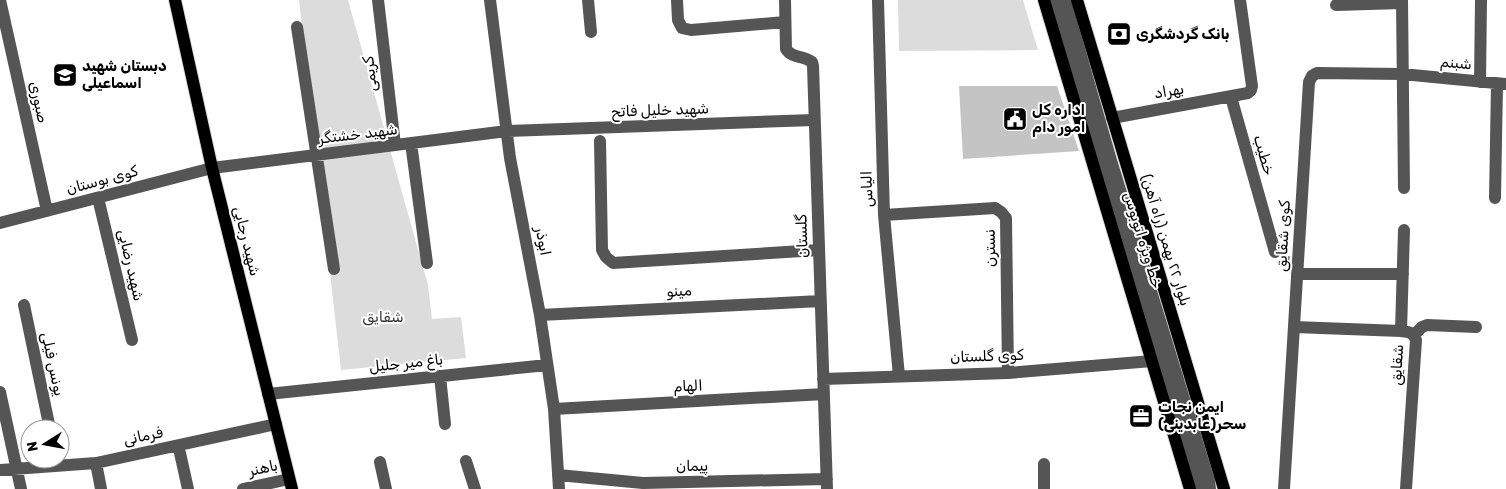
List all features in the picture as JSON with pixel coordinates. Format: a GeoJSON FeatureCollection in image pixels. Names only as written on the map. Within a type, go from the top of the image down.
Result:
{"type":"FeatureCollection","features":[{"type":"Feature","properties":{"kind":"main road","name":"شهید رجایی"},"geometry":{"type":"LineString","coordinates":[[175,0],[212,168],[290,484]]}},
{"type":"Feature","properties":{"kind":"main road"},"geometry":{"type":"LineString","coordinates":[[1044,0],[1190,489]]}},
{"type":"Feature","properties":{"kind":"main road","name":"بلوار ۲۲ بهمن (راه آهن)"},"geometry":{"type":"LineString","coordinates":[[1076,0],[1224,489]]}},
{"type":"Feature","properties":{"kind":"street","name":"صبوری"},"geometry":{"type":"LineString","coordinates":[[0,0],[47,211]]}},
{"type":"Feature","properties":{"kind":"street","name":"کریمی"},"geometry":{"type":"LineString","coordinates":[[378,0],[395,145]]}},
{"type":"Feature","properties":{"kind":"street","name":"ابوذر"},"geometry":{"type":"LineString","coordinates":[[490,0],[510,158],[540,315],[554,409],[559,489]]}},
{"type":"Feature","properties":{"kind":"street"},"geometry":{"type":"LineString","coordinates":[[588,0],[591,32]]}},
{"type":"Feature","properties":{"kind":"street"},"geometry":{"type":"LineString","coordinates":[[677,0],[678,20],[682,28],[691,30],[785,22]]}},
{"type":"Feature","properties":{"kind":"street","name":"گلستان"},"geometry":{"type":"LineString","coordinates":[[785,0],[786,49],[789,54],[808,59],[812,62],[827,484]]}},
{"type":"Feature","properties":{"kind":"street","name":"الیاس"},"geometry":{"type":"LineString","coordinates":[[878,0],[884,215],[899,376]]}},
{"type":"Feature","properties":{"kind":"street","name":"خط ویژه اتوبوس"},"geometry":{"type":"LineString","coordinates":[[1053,0],[1202,489]]}},
{"type":"Feature","properties":{"kind":"street","name":"خط ویژه اتوبوس"},"geometry":{"type":"LineString","coordinates":[[1065,0],[1210,489]]}},
{"type":"Feature","properties":{"kind":"street","name":"بهراد"},"geometry":{"type":"LineString","coordinates":[[1112,118],[1248,93],[1252,86],[1240,0]]}},
{"type":"Feature","properties":{"kind":"street"},"geometry":{"type":"LineString","coordinates":[[1480,82],[1481,0]]}},
{"type":"Feature","properties":{"kind":"street"},"geometry":{"type":"LineString","coordinates":[[1336,4],[1402,1],[1404,188]]}},
{"type":"Feature","properties":{"kind":"street"},"geometry":{"type":"LineString","coordinates":[[297,27],[334,269]]}},
{"type":"Feature","properties":{"kind":"street","name":"کوی شقایق"},"geometry":{"type":"LineString","coordinates":[[1284,489],[1309,82],[1312,76],[1317,73],[1402,74]]}},
{"type":"Feature","properties":{"kind":"street","name":"شبنم"},"geometry":{"type":"LineString","coordinates":[[1402,74],[1502,84]]}},
{"type":"Feature","properties":{"kind":"street"},"geometry":{"type":"LineString","coordinates":[[1495,198],[1502,84]]}},
{"type":"Feature","properties":{"kind":"street","name":"خطیب"},"geometry":{"type":"LineString","coordinates":[[1231,97],[1274,252]]}},
{"type":"Feature","properties":{"kind":"street","name":"شهید خلیل فاتح"},"geometry":{"type":"LineString","coordinates":[[507,131],[814,120]]}},
{"type":"Feature","properties":{"kind":"street","name":"شهید خشتگر"},"geometry":{"type":"LineString","coordinates":[[212,168],[507,131]]}},
{"type":"Feature","properties":{"kind":"street"},"geometry":{"type":"LineString","coordinates":[[600,141],[602,250],[613,263],[818,250]]}},
{"type":"Feature","properties":{"kind":"street"},"geometry":{"type":"LineString","coordinates":[[410,143],[427,263]]}},
{"type":"Feature","properties":{"kind":"street","name":"کوی بوستان"},"geometry":{"type":"LineString","coordinates":[[0,223],[212,168]]}},
{"type":"Feature","properties":{"kind":"street","name":"شهید رضایی"},"geometry":{"type":"LineString","coordinates":[[98,198],[132,340]]}},
{"type":"Feature","properties":{"kind":"street","name":"نسترن"},"geometry":{"type":"LineString","coordinates":[[884,215],[995,208],[1006,218],[1008,373]]}},
{"type":"Feature","properties":{"kind":"street"},"geometry":{"type":"LineString","coordinates":[[1402,331],[1404,230]]}},
{"type":"Feature","properties":{"kind":"street"},"geometry":{"type":"LineString","coordinates":[[1297,274],[1403,274]]}},
{"type":"Feature","properties":{"kind":"street","name":"مینو"},"geometry":{"type":"LineString","coordinates":[[540,315],[820,300]]}},
{"type":"Feature","properties":{"kind":"street","name":"یونس فیلی"},"geometry":{"type":"LineString","coordinates":[[24,305],[48,419]]}},
{"type":"Feature","properties":{"kind":"street"},"geometry":{"type":"LineString","coordinates":[[1414,335],[1427,325],[1476,327]]}},
{"type":"Feature","properties":{"kind":"street","name":"شقایق"},"geometry":{"type":"LineString","coordinates":[[1294,327],[1402,331],[1414,335],[1416,340],[1406,489]]}},
{"type":"Feature","properties":{"kind":"street","name":"کوی گلستان"},"geometry":{"type":"LineString","coordinates":[[823,379],[1008,373],[1152,361]]}},
{"type":"Feature","properties":{"kind":"street","name":"باغ میر جلیل"},"geometry":{"type":"LineString","coordinates":[[268,394],[547,365]]}},
{"type":"Feature","properties":{"kind":"street"},"geometry":{"type":"LineString","coordinates":[[440,376],[446,424]]}},
{"type":"Feature","properties":{"kind":"street"},"geometry":{"type":"LineString","coordinates":[[0,392],[21,489]]}},
{"type":"Feature","properties":{"kind":"street","name":"الهام"},"geometry":{"type":"LineString","coordinates":[[554,409],[824,394]]}},
{"type":"Feature","properties":{"kind":"street","name":"فرمانی"},"geometry":{"type":"LineString","coordinates":[[70,463],[96,463],[276,424]]}},
{"type":"Feature","properties":{"kind":"street"},"geometry":{"type":"LineString","coordinates":[[180,453],[188,489]]}},
{"type":"Feature","properties":{"kind":"street"},"geometry":{"type":"LineString","coordinates":[[466,461],[475,489]]}},
{"type":"Feature","properties":{"kind":"street"},"geometry":{"type":"LineString","coordinates":[[380,462],[386,489]]}},
{"type":"Feature","properties":{"kind":"street"},"geometry":{"type":"LineString","coordinates":[[96,463],[101,489]]}},
{"type":"Feature","properties":{"kind":"street"},"geometry":{"type":"LineString","coordinates":[[1044,464],[1044,489]]}},
{"type":"Feature","properties":{"kind":"street","name":"فرمانی"},"geometry":{"type":"LineString","coordinates":[[0,470],[22,469]]}},
{"type":"Feature","properties":{"kind":"street","name":"پیمان"},"geometry":{"type":"LineString","coordinates":[[558,476],[643,486],[827,484]]}},
{"type":"Feature","properties":{"kind":"street","name":"باهنر"},"geometry":{"type":"LineString","coordinates":[[243,489],[290,484]]}},
{"type":"Feature","properties":{"kind":"green space","name":"شقایق"},"geometry":{"type":"Polygon","coordinates":[[[299,0],[348,0],[428,285],[432,319],[461,317],[466,358],[341,370],[299,0]]]}},
{"type":"Feature","properties":{"kind":"green space"},"geometry":{"type":"Polygon","coordinates":[[[898,0],[1023,0],[1038,50],[899,51],[898,0]]]}},
{"type":"Feature","properties":{"kind":"building","name":"اداره کل امور دام"},"geometry":{"type":"Polygon","coordinates":[[[959,86],[1057,86],[1079,151],[963,159],[959,86]]]}},
{"type":"Feature","properties":{"kind":"place","name":"بانک گردشگری"},"geometry":{"type":"Point","coordinates":[1119,34]}},
{"type":"Feature","properties":{"kind":"place","name":"دبستان شهید اسماعیلی"},"geometry":{"type":"Point","coordinates":[65,75]}},
{"type":"Feature","properties":{"kind":"place","name":"اداره کل امور دام"},"geometry":{"type":"Point","coordinates":[1015,119]}},
{"type":"Feature","properties":{"kind":"place","name":"ایمن نجات سحر(عابدینی)"},"geometry":{"type":"Point","coordinates":[1141,416]}}]}
